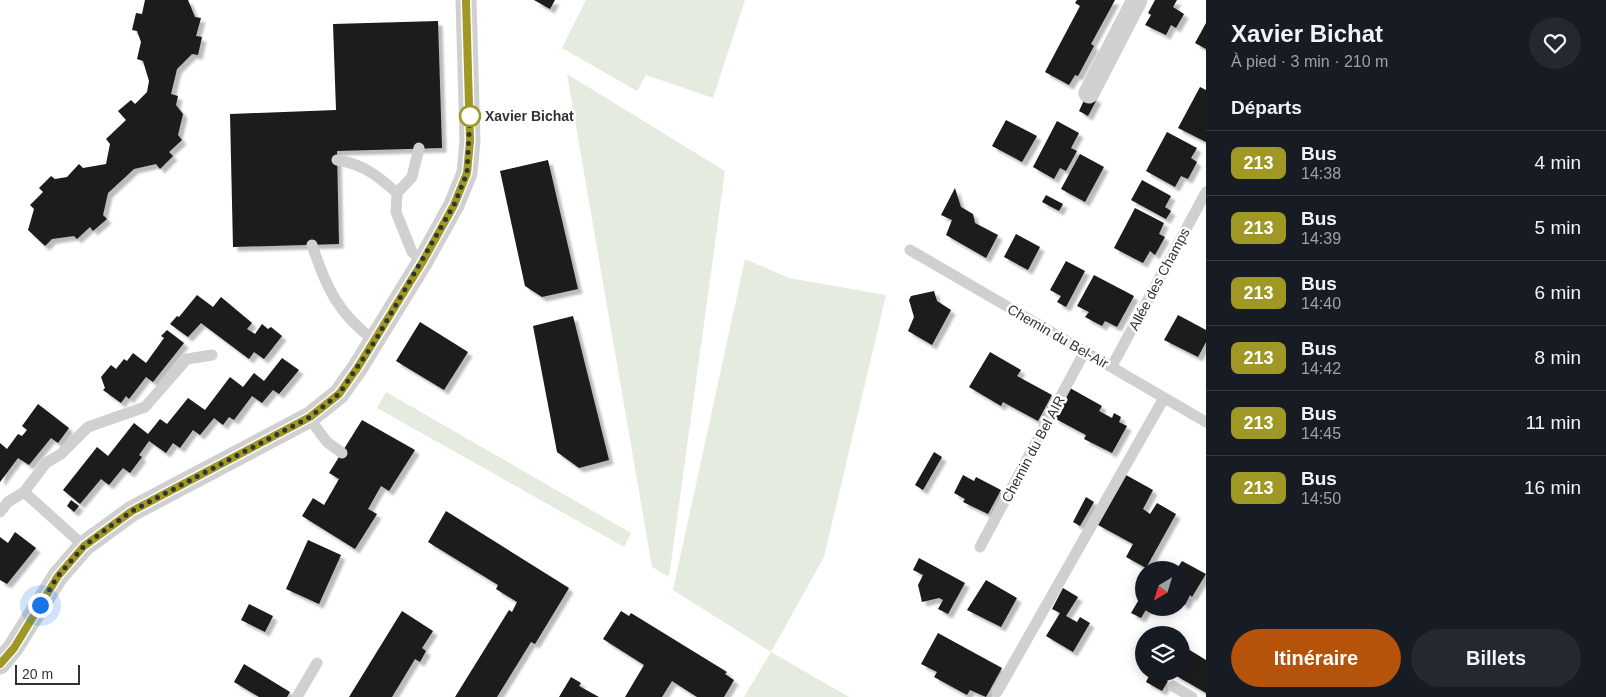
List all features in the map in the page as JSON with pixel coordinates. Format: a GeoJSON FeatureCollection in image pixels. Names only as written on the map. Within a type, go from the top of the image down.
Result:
{"type":"FeatureCollection","features":[{"type":"Feature","properties":{"kind":"street"},"geometry":{"type":"LineString","coordinates":[[0,664],[14,648],[58,576],[84,546],[132,511],[309,418],[339,394],[375,341],[423,261],[454,205],[467,173],[470,141],[466,0]]}},
{"type":"Feature","properties":{"kind":"street"},"geometry":{"type":"LineString","coordinates":[[1088,93],[1137,0]]}},
{"type":"Feature","properties":{"kind":"lane"},"geometry":{"type":"LineString","coordinates":[[419,148],[412,176],[398,193],[396,212],[402,232],[412,252],[423,261]]}},
{"type":"Feature","properties":{"kind":"lane"},"geometry":{"type":"LineString","coordinates":[[337,160],[355,163],[374,172],[398,193]]}},
{"type":"Feature","properties":{"kind":"lane","name":"Allée des Champs"},"geometry":{"type":"LineString","coordinates":[[1112,366],[1206,192]]}},
{"type":"Feature","properties":{"kind":"lane"},"geometry":{"type":"LineString","coordinates":[[312,244],[325,284],[340,308],[352,323],[375,341]]}},
{"type":"Feature","properties":{"kind":"lane","name":"Chemin du Bel-Air"},"geometry":{"type":"LineString","coordinates":[[910,250],[1206,422]]}},
{"type":"Feature","properties":{"kind":"lane","name":"Chemin du Bel AIR"},"geometry":{"type":"LineString","coordinates":[[980,546],[1085,351]]}},
{"type":"Feature","properties":{"kind":"lane"},"geometry":{"type":"LineString","coordinates":[[0,512],[8,502],[24,492],[46,462],[61,454],[88,427],[145,407],[187,360],[212,355]]}},
{"type":"Feature","properties":{"kind":"lane"},"geometry":{"type":"LineString","coordinates":[[997,692],[1164,398]]}},
{"type":"Feature","properties":{"kind":"lane"},"geometry":{"type":"LineString","coordinates":[[309,418],[327,442],[342,452]]}},
{"type":"Feature","properties":{"kind":"lane"},"geometry":{"type":"LineString","coordinates":[[24,492],[84,546]]}},
{"type":"Feature","properties":{"kind":"lane"},"geometry":{"type":"LineString","coordinates":[[297,697],[317,663]]}},
{"type":"Feature","properties":{"kind":"lane"},"geometry":{"type":"LineString","coordinates":[[1173,686],[1192,697]]}},
{"type":"Feature","properties":{"kind":"shaded area"},"geometry":{"type":"Polygon","coordinates":[[[586,0],[745,0],[713,98],[646,75],[637,91],[562,48],[586,0]]]}},
{"type":"Feature","properties":{"kind":"shaded area"},"geometry":{"type":"Polygon","coordinates":[[[567,74],[725,171],[669,577],[652,567],[567,74]]]}},
{"type":"Feature","properties":{"kind":"shaded area"},"geometry":{"type":"Polygon","coordinates":[[[745,259],[789,278],[886,295],[824,557],[771,652],[673,590],[745,259]]]}},
{"type":"Feature","properties":{"kind":"shaded area"},"geometry":{"type":"Polygon","coordinates":[[[386,392],[631,533],[624,547],[377,408],[386,392]]]}},
{"type":"Feature","properties":{"kind":"shaded area"},"geometry":{"type":"Polygon","coordinates":[[[771,652],[849,697],[744,697],[771,652]]]}},
{"type":"Feature","properties":{"kind":"building"},"geometry":{"type":"Polygon","coordinates":[[[145,0],[188,0],[195,17],[201,18],[196,36],[202,37],[198,55],[192,54],[177,69],[171,94],[178,96],[176,105],[183,114],[178,135],[182,140],[169,152],[173,156],[160,169],[156,164],[134,169],[108,193],[103,215],[107,219],[93,231],[90,227],[77,239],[74,236],[52,239],[45,246],[28,230],[34,209],[30,205],[43,192],[39,188],[51,176],[55,179],[67,177],[79,164],[83,168],[106,164],[110,144],[106,139],[126,120],[118,111],[131,100],[135,104],[147,92],[149,81],[143,61],[137,59],[141,42],[137,31],[132,30],[136,13],[142,14],[145,0]]]}},
{"type":"Feature","properties":{"kind":"building"},"geometry":{"type":"Polygon","coordinates":[[[534,0],[555,0],[550,9],[534,0]]]}},
{"type":"Feature","properties":{"kind":"building"},"geometry":{"type":"Polygon","coordinates":[[[1077,0],[1115,0],[1091,44],[1094,46],[1078,76],[1075,75],[1069,85],[1045,72],[1080,6],[1075,3],[1077,0]]]}},
{"type":"Feature","properties":{"kind":"building"},"geometry":{"type":"Polygon","coordinates":[[[1155,0],[1177,0],[1173,7],[1184,14],[1176,28],[1171,25],[1166,35],[1145,25],[1151,15],[1148,13],[1155,0]]]}},
{"type":"Feature","properties":{"kind":"building"},"geometry":{"type":"Polygon","coordinates":[[[438,21],[442,148],[337,151],[339,244],[233,247],[230,114],[336,110],[333,24],[438,21]]]}},
{"type":"Feature","properties":{"kind":"building"},"geometry":{"type":"Polygon","coordinates":[[[1206,23],[1206,49],[1195,43],[1206,23]]]}},
{"type":"Feature","properties":{"kind":"building"},"geometry":{"type":"Polygon","coordinates":[[[1200,87],[1206,90],[1206,142],[1178,128],[1200,87]]]}},
{"type":"Feature","properties":{"kind":"building"},"geometry":{"type":"Polygon","coordinates":[[[1087,94],[1097,99],[1088,116],[1079,111],[1087,94]]]}},
{"type":"Feature","properties":{"kind":"building"},"geometry":{"type":"Polygon","coordinates":[[[1006,120],[1037,136],[1022,162],[992,146],[1006,120]]]}},
{"type":"Feature","properties":{"kind":"building"},"geometry":{"type":"Polygon","coordinates":[[[1057,121],[1079,133],[1071,148],[1077,151],[1066,171],[1060,168],[1054,179],[1033,167],[1057,121]]]}},
{"type":"Feature","properties":{"kind":"building"},"geometry":{"type":"Polygon","coordinates":[[[1167,132],[1197,148],[1191,158],[1197,162],[1188,179],[1181,176],[1175,187],[1146,171],[1167,132]]]}},
{"type":"Feature","properties":{"kind":"building"},"geometry":{"type":"Polygon","coordinates":[[[1080,154],[1104,167],[1085,202],[1061,189],[1080,154]]]}},
{"type":"Feature","properties":{"kind":"building"},"geometry":{"type":"Polygon","coordinates":[[[548,160],[578,289],[542,297],[525,286],[500,171],[548,160]]]}},
{"type":"Feature","properties":{"kind":"building"},"geometry":{"type":"Polygon","coordinates":[[[1142,180],[1171,196],[1165,207],[1171,211],[1166,219],[1131,200],[1142,180]]]}},
{"type":"Feature","properties":{"kind":"building"},"geometry":{"type":"Polygon","coordinates":[[[955,188],[961,207],[973,214],[975,223],[998,235],[986,258],[946,235],[952,220],[941,215],[955,188]]]}},
{"type":"Feature","properties":{"kind":"building"},"geometry":{"type":"Polygon","coordinates":[[[1046,195],[1063,204],[1059,211],[1042,202],[1046,195]]]}},
{"type":"Feature","properties":{"kind":"building"},"geometry":{"type":"Polygon","coordinates":[[[1135,208],[1164,223],[1159,234],[1165,237],[1155,255],[1150,251],[1143,263],[1114,248],[1135,208]]]}},
{"type":"Feature","properties":{"kind":"building"},"geometry":{"type":"Polygon","coordinates":[[[1016,234],[1040,247],[1028,270],[1004,257],[1016,234]]]}},
{"type":"Feature","properties":{"kind":"building"},"geometry":{"type":"Polygon","coordinates":[[[1066,261],[1085,271],[1066,307],[1057,302],[1061,296],[1050,290],[1066,261]]]}},
{"type":"Feature","properties":{"kind":"building"},"geometry":{"type":"Polygon","coordinates":[[[1094,275],[1134,296],[1117,327],[1105,321],[1102,326],[1085,317],[1089,312],[1077,306],[1094,275]]]}},
{"type":"Feature","properties":{"kind":"building"},"geometry":{"type":"Polygon","coordinates":[[[934,291],[937,301],[951,310],[932,345],[908,331],[914,317],[909,300],[911,296],[934,291]]]}},
{"type":"Feature","properties":{"kind":"building"},"geometry":{"type":"Polygon","coordinates":[[[197,295],[213,307],[221,297],[252,323],[247,329],[255,334],[262,324],[268,329],[271,327],[282,336],[264,359],[254,352],[249,359],[201,323],[188,337],[170,324],[177,316],[179,317],[197,295]]]}},
{"type":"Feature","properties":{"kind":"building"},"geometry":{"type":"Polygon","coordinates":[[[1178,315],[1206,330],[1206,342],[1198,357],[1164,340],[1178,315]]]}},
{"type":"Feature","properties":{"kind":"building"},"geometry":{"type":"Polygon","coordinates":[[[573,316],[609,460],[579,468],[557,452],[533,326],[573,316]]]}},
{"type":"Feature","properties":{"kind":"building"},"geometry":{"type":"Polygon","coordinates":[[[420,322],[468,352],[444,390],[396,361],[420,322]]]}},
{"type":"Feature","properties":{"kind":"building"},"geometry":{"type":"Polygon","coordinates":[[[167,330],[184,343],[153,382],[146,377],[129,399],[126,396],[121,403],[103,390],[105,388],[101,377],[111,365],[116,369],[124,359],[127,361],[133,353],[146,363],[164,338],[161,336],[167,330]]]}},
{"type":"Feature","properties":{"kind":"building"},"geometry":{"type":"Polygon","coordinates":[[[990,352],[1021,370],[1017,376],[1052,395],[1038,421],[1003,402],[1001,406],[969,387],[990,352]]]}},
{"type":"Feature","properties":{"kind":"building"},"geometry":{"type":"Polygon","coordinates":[[[282,358],[299,370],[279,394],[273,390],[262,403],[252,396],[234,420],[229,417],[223,425],[214,418],[200,435],[193,430],[180,448],[173,443],[166,453],[149,441],[139,455],[142,457],[130,473],[123,468],[109,485],[101,479],[80,504],[63,490],[97,447],[108,456],[134,423],[148,434],[160,419],[167,424],[188,398],[205,410],[230,377],[243,387],[254,373],[264,381],[282,358]]]}},
{"type":"Feature","properties":{"kind":"building"},"geometry":{"type":"Polygon","coordinates":[[[1070,388],[1102,406],[1099,411],[1112,418],[1114,413],[1121,417],[1119,422],[1127,426],[1112,453],[1084,439],[1086,435],[1054,418],[1070,388]]]}},
{"type":"Feature","properties":{"kind":"building"},"geometry":{"type":"Polygon","coordinates":[[[38,404],[69,428],[58,443],[51,438],[29,465],[18,458],[0,482],[0,443],[7,449],[18,434],[22,436],[27,430],[22,426],[38,404]]]}},
{"type":"Feature","properties":{"kind":"building"},"geometry":{"type":"Polygon","coordinates":[[[362,420],[415,450],[389,491],[381,486],[368,509],[377,514],[355,549],[302,516],[313,498],[324,505],[339,479],[329,473],[362,420]]]}},
{"type":"Feature","properties":{"kind":"building"},"geometry":{"type":"Polygon","coordinates":[[[934,452],[942,457],[923,490],[915,485],[934,452]]]}},
{"type":"Feature","properties":{"kind":"building"},"geometry":{"type":"Polygon","coordinates":[[[963,475],[974,481],[976,477],[1001,490],[988,514],[963,502],[965,499],[954,493],[963,475]]]}},
{"type":"Feature","properties":{"kind":"building"},"geometry":{"type":"Polygon","coordinates":[[[1126,475],[1153,490],[1143,509],[1150,514],[1157,503],[1176,514],[1150,561],[1135,562],[1126,557],[1133,544],[1098,525],[1126,475]]]}},
{"type":"Feature","properties":{"kind":"building"},"geometry":{"type":"Polygon","coordinates":[[[1086,497],[1094,502],[1080,526],[1073,522],[1086,497]]]}},
{"type":"Feature","properties":{"kind":"building"},"geometry":{"type":"Polygon","coordinates":[[[71,500],[79,506],[74,512],[67,506],[71,500]]]}},
{"type":"Feature","properties":{"kind":"building"},"geometry":{"type":"Polygon","coordinates":[[[446,511],[569,588],[535,644],[531,642],[497,697],[455,697],[509,610],[512,612],[517,602],[496,589],[498,585],[428,542],[446,511]]]}},
{"type":"Feature","properties":{"kind":"building"},"geometry":{"type":"Polygon","coordinates":[[[15,532],[36,548],[7,584],[0,580],[0,537],[8,543],[15,532]]]}},
{"type":"Feature","properties":{"kind":"building"},"geometry":{"type":"Polygon","coordinates":[[[308,540],[341,555],[319,604],[286,589],[308,540]]]}},
{"type":"Feature","properties":{"kind":"building"},"geometry":{"type":"Polygon","coordinates":[[[919,558],[965,583],[948,614],[938,609],[943,600],[939,598],[922,602],[918,585],[923,575],[913,570],[919,558]]]}},
{"type":"Feature","properties":{"kind":"building"},"geometry":{"type":"Polygon","coordinates":[[[1190,565],[1206,574],[1192,597],[1190,595],[1190,565]]]}},
{"type":"Feature","properties":{"kind":"building"},"geometry":{"type":"Polygon","coordinates":[[[986,580],[1017,598],[1001,627],[967,610],[986,580]]]}},
{"type":"Feature","properties":{"kind":"building"},"geometry":{"type":"Polygon","coordinates":[[[1063,588],[1078,597],[1066,616],[1077,622],[1080,617],[1090,623],[1073,652],[1046,636],[1060,613],[1052,609],[1063,588]]]}},
{"type":"Feature","properties":{"kind":"building"},"geometry":{"type":"Polygon","coordinates":[[[249,604],[273,616],[265,632],[241,620],[249,604]]]}},
{"type":"Feature","properties":{"kind":"building"},"geometry":{"type":"Polygon","coordinates":[[[1135,606],[1135,615],[1131,613],[1135,606]]]}},
{"type":"Feature","properties":{"kind":"building"},"geometry":{"type":"Polygon","coordinates":[[[402,611],[433,631],[422,648],[426,651],[420,662],[415,659],[392,697],[349,697],[402,611]]]}},
{"type":"Feature","properties":{"kind":"building"},"geometry":{"type":"Polygon","coordinates":[[[621,611],[629,616],[631,613],[727,672],[725,674],[734,680],[724,697],[697,697],[672,681],[662,697],[625,697],[644,665],[603,639],[621,611]]]}},
{"type":"Feature","properties":{"kind":"building"},"geometry":{"type":"Polygon","coordinates":[[[938,633],[1002,668],[986,697],[970,690],[967,695],[934,677],[937,672],[921,664],[938,633]]]}},
{"type":"Feature","properties":{"kind":"building"},"geometry":{"type":"Polygon","coordinates":[[[1190,650],[1206,660],[1206,693],[1185,681],[1190,681],[1190,650]]]}},
{"type":"Feature","properties":{"kind":"building"},"geometry":{"type":"Polygon","coordinates":[[[244,664],[290,692],[287,697],[259,697],[234,682],[244,664]]]}},
{"type":"Feature","properties":{"kind":"building"},"geometry":{"type":"Polygon","coordinates":[[[571,677],[581,683],[579,686],[599,697],[559,697],[571,677]]]}},
{"type":"Feature","properties":{"kind":"building"},"geometry":{"type":"Polygon","coordinates":[[[1146,681],[1168,681],[1162,691],[1146,681]]]}},
{"type":"Feature","properties":{"kind":"bus line","name":"213"},"geometry":{"type":"LineString","coordinates":[[0,664],[14,648],[58,576],[84,546],[132,511],[310,417],[339,394],[358,367],[423,261],[454,205],[467,173],[470,141],[466,0]]}},
{"type":"Feature","properties":{"kind":"place","name":"Xavier Bichat"},"geometry":{"type":"Point","coordinates":[470,116]}},
{"type":"Feature","properties":{"kind":"route"},"geometry":{"type":"LineString","coordinates":[[40,605],[58,576],[84,546],[132,511],[310,417],[339,394],[375,341],[454,205],[467,173],[470,116]]}}]}
